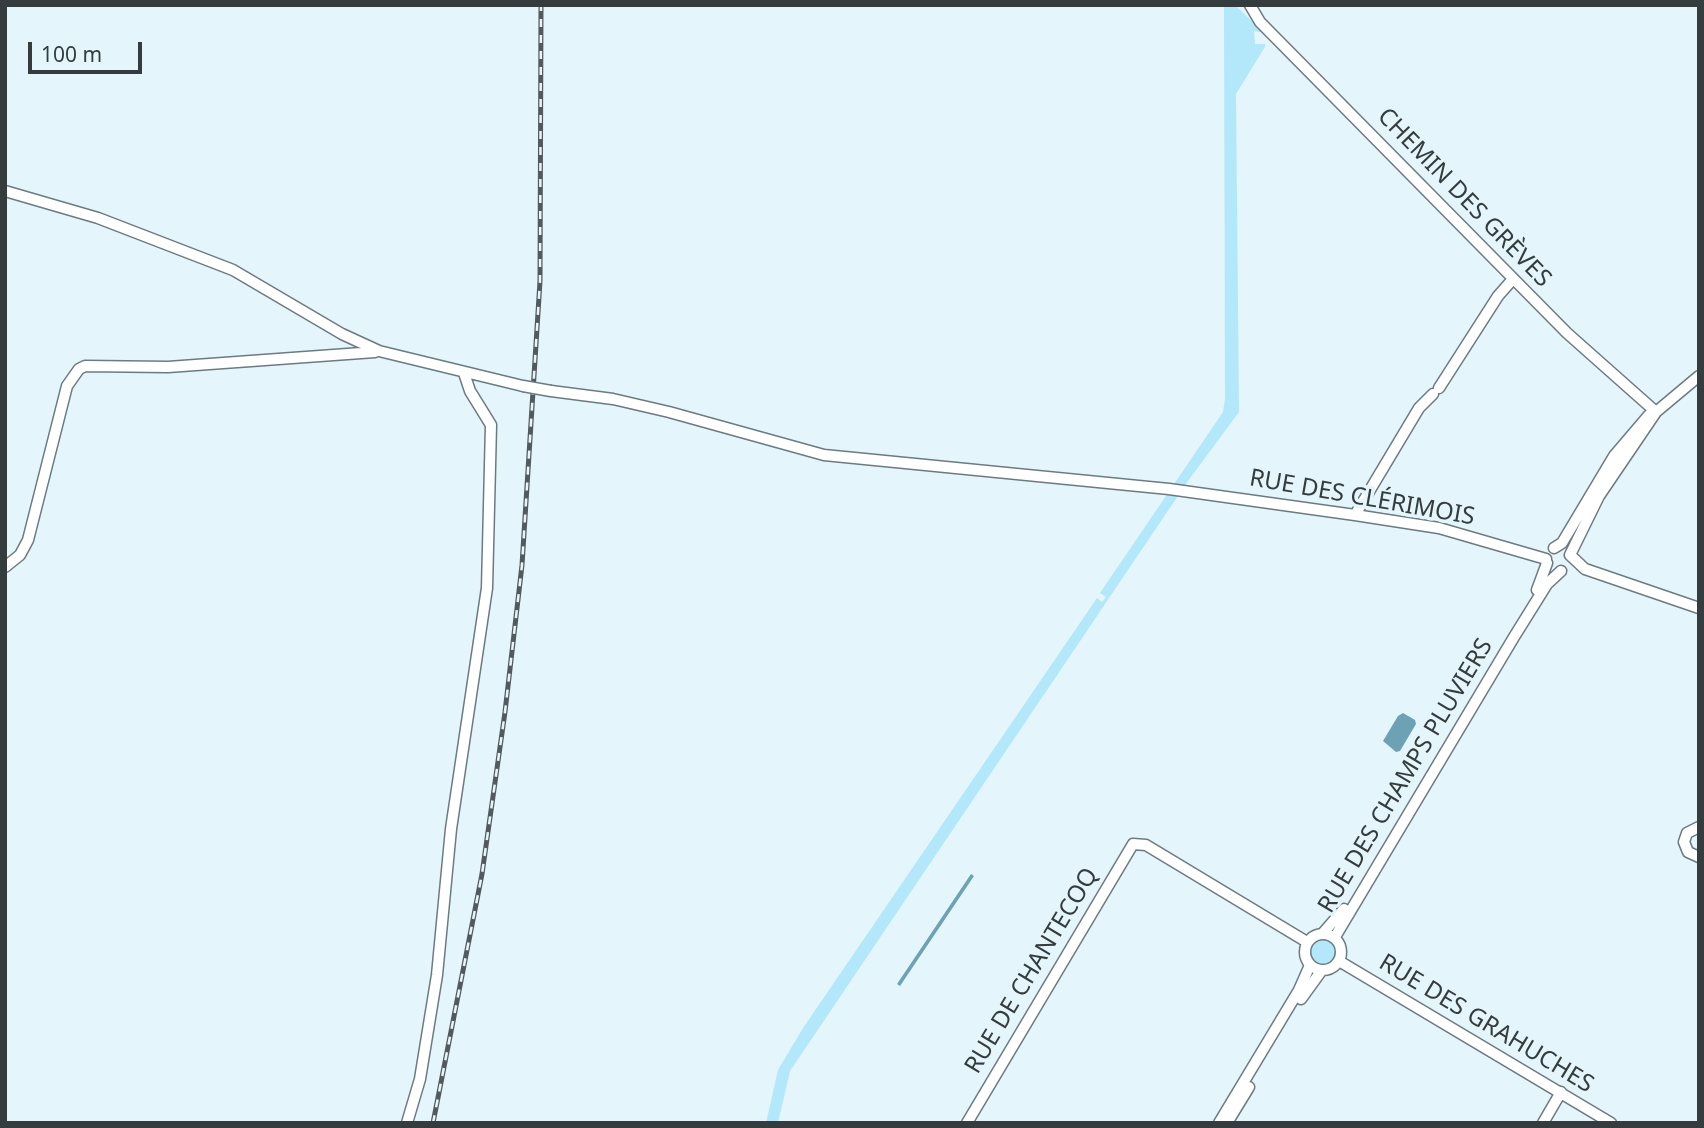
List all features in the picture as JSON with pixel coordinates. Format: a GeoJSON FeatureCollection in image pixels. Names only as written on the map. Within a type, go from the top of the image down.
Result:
{"type":"FeatureCollection","features":[{"type":"Feature","properties":{"kind":"street","name":"CHEMIN DES GRÈVES"},"geometry":{"type":"LineString","coordinates":[[1250,5],[1259,22],[1364,125],[1513,279],[1567,333],[1656,412]]}},
{"type":"Feature","properties":{"kind":"street"},"geometry":{"type":"LineString","coordinates":[[5,191],[98,218],[233,270],[342,334],[380,351]]}},
{"type":"Feature","properties":{"kind":"street"},"geometry":{"type":"LineString","coordinates":[[1355,515],[1419,408],[1436,391],[1498,296],[1513,279]]}},
{"type":"Feature","properties":{"kind":"street"},"geometry":{"type":"LineString","coordinates":[[5,567],[20,555],[28,540],[67,386],[79,369],[85,366],[168,367],[380,351]]}},
{"type":"Feature","properties":{"kind":"street","name":"RUE DES CLÉRIMOIS"},"geometry":{"type":"LineString","coordinates":[[380,351],[523,386],[613,399],[669,412],[824,455],[1169,489],[1355,515],[1439,528],[1547,561]]}},
{"type":"Feature","properties":{"kind":"street"},"geometry":{"type":"LineString","coordinates":[[407,1123],[420,1079],[437,975],[451,829],[487,588],[491,425],[470,391],[464,373]]}},
{"type":"Feature","properties":{"kind":"street"},"geometry":{"type":"LineString","coordinates":[[1563,571],[1570,563],[1570,555],[1599,496],[1656,412],[1699,376]]}},
{"type":"Feature","properties":{"kind":"street"},"geometry":{"type":"LineString","coordinates":[[1653,592],[1554,571],[1547,561],[1554,548],[1562,542],[1614,456],[1646,416],[1656,412]]}},
{"type":"Feature","properties":{"kind":"street"},"geometry":{"type":"LineString","coordinates":[[1554,548],[1562,548],[1585,569],[1699,608]]}},
{"type":"Feature","properties":{"kind":"street","name":"RUE DES CHAMPS PLUVIERS"},"geometry":{"type":"LineString","coordinates":[[1514,637],[1542,581],[1547,561]]}},
{"type":"Feature","properties":{"kind":"street","name":"RUE DES CHAMPS PLUVIERS"},"geometry":{"type":"LineString","coordinates":[[1335,937],[1547,584],[1563,571]]}},
{"type":"Feature","properties":{"kind":"street"},"geometry":{"type":"LineString","coordinates":[[1699,827],[1687,833],[1684,842],[1688,852],[1699,857]]}},
{"type":"Feature","properties":{"kind":"street","name":"RUE DE CHANTECOQ"},"geometry":{"type":"LineString","coordinates":[[967,1123],[1126,853],[1136,843],[1146,845],[1307,942]]}},
{"type":"Feature","properties":{"kind":"street"},"geometry":{"type":"LineString","coordinates":[[1323,933],[1335,937],[1342,951],[1339,961],[1332,968],[1322,970],[1310,965],[1305,954],[1307,942],[1323,933],[1340,916],[1363,878],[1372,874]]}},
{"type":"Feature","properties":{"kind":"street","name":"RUE DES GRAHUCHES"},"geometry":{"type":"LineString","coordinates":[[1339,961],[1611,1123]]}},
{"type":"Feature","properties":{"kind":"street"},"geometry":{"type":"LineString","coordinates":[[1219,1123],[1310,965]]}},
{"type":"Feature","properties":{"kind":"street"},"geometry":{"type":"LineString","coordinates":[[1227,1123],[1304,993],[1322,970]]}},
{"type":"Feature","properties":{"kind":"street"},"geometry":{"type":"LineString","coordinates":[[1543,1123],[1560,1093]]}},
{"type":"Feature","properties":{"kind":"shaded area"},"geometry":{"type":"Polygon","coordinates":[[[1224,5],[1235,5],[1264,33],[1254,31],[1255,44],[1265,44],[1236,94],[1239,412],[1188,481],[790,1071],[778,1123],[766,1123],[778,1070],[803,1028],[1097,598],[1102,602],[1106,597],[1100,593],[1223,412],[1224,5]]]}},
{"type":"Feature","properties":{"kind":"shaded area"},"geometry":{"type":"Polygon","coordinates":[[[1403,713],[1415,720],[1416,724],[1400,751],[1396,752],[1383,741],[1398,716],[1403,713]]]}},
{"type":"Feature","properties":{"kind":"shaded area"},"geometry":{"type":"Polygon","coordinates":[[[971,874],[974,876],[900,986],[897,984],[971,874]]]}},
{"type":"Feature","properties":{"kind":"shaded area"},"geometry":{"type":"Polygon","coordinates":[[[1324,938],[1334,942],[1338,952],[1334,962],[1324,966],[1314,962],[1310,952],[1314,942],[1324,938]]]}},
{"type":"Feature","properties":{"kind":"railway"},"geometry":{"type":"LineString","coordinates":[[433,1123],[482,874],[522,565],[540,281],[541,5]]}}]}
